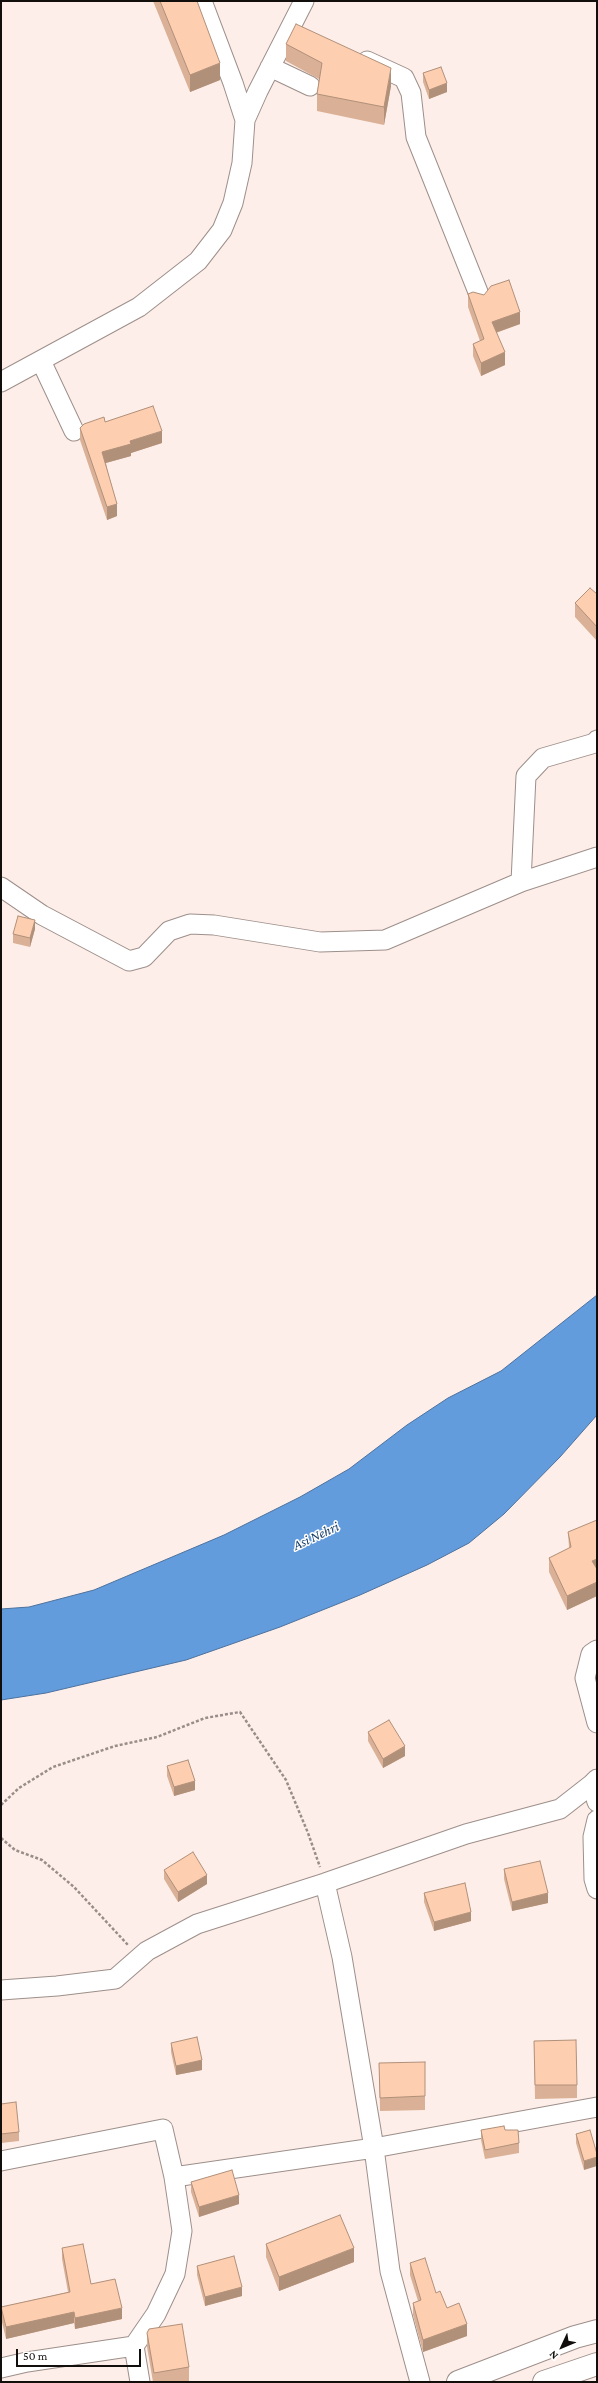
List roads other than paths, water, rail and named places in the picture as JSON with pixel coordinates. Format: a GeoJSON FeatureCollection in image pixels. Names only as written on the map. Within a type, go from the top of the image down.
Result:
{"type":"FeatureCollection","features":[{"type":"Feature","properties":{"kind":"highway"},"geometry":{"type":"LineString","coordinates":[[458,2382],[575,2337],[597,2331]]}},
{"type":"Feature","properties":{"kind":"highway"},"geometry":{"type":"LineString","coordinates":[[544,2382],[597,2364]]}},
{"type":"Feature","properties":{"kind":"street"},"geometry":{"type":"LineString","coordinates":[[202,1],[233,83],[245,120]]}},
{"type":"Feature","properties":{"kind":"street"},"geometry":{"type":"LineString","coordinates":[[1,382],[139,307],[198,261],[222,230],[234,203],[242,163],[245,120],[270,67],[298,30],[304,1]]}},
{"type":"Feature","properties":{"kind":"street"},"geometry":{"type":"LineString","coordinates":[[348,52],[404,78],[411,93],[416,137],[480,298]]}},
{"type":"Feature","properties":{"kind":"street"},"geometry":{"type":"LineString","coordinates":[[270,67],[310,86]]}},
{"type":"Feature","properties":{"kind":"street"},"geometry":{"type":"LineString","coordinates":[[41,361],[74,431]]}},
{"type":"Feature","properties":{"kind":"street"},"geometry":{"type":"LineString","coordinates":[[521,882],[526,776],[543,758],[595,743],[597,740]]}},
{"type":"Feature","properties":{"kind":"street"},"geometry":{"type":"LineString","coordinates":[[1,887],[42,915],[129,961],[144,957],[169,931],[190,924],[214,925],[320,942],[385,940],[521,882],[597,857]]}},
{"type":"Feature","properties":{"kind":"street"},"geometry":{"type":"LineString","coordinates":[[596,1711],[585,1678],[591,1654],[597,1650]]}},
{"type":"Feature","properties":{"kind":"street"},"geometry":{"type":"LineString","coordinates":[[1,1990],[57,1986],[115,1979],[140,1957],[197,1924],[325,1883],[466,1834],[560,1809],[595,1788]]}},
{"type":"Feature","properties":{"kind":"street"},"geometry":{"type":"LineString","coordinates":[[597,1820],[593,1837],[594,1879],[597,1889]]}},
{"type":"Feature","properties":{"kind":"street"},"geometry":{"type":"LineString","coordinates":[[325,1883],[342,1957],[374,2148],[390,2271],[420,2382]]}},
{"type":"Feature","properties":{"kind":"street"},"geometry":{"type":"LineString","coordinates":[[174,2177],[374,2148],[597,2107]]}},
{"type":"Feature","properties":{"kind":"street"},"geometry":{"type":"LineString","coordinates":[[1,2161],[163,2129],[174,2177],[182,2231],[175,2274],[156,2314],[134,2346],[140,2382]]}},
{"type":"Feature","properties":{"kind":"street"},"geometry":{"type":"LineString","coordinates":[[1,2368],[27,2362],[134,2346]]}},
{"type":"Feature","properties":{"kind":"water","name":"Asi Nehri"},"geometry":{"type":"Polygon","coordinates":[[[597,1295],[597,1415],[560,1457],[504,1514],[469,1543],[427,1565],[360,1595],[280,1627],[186,1660],[46,1693],[1,1700],[1,1609],[29,1607],[94,1590],[224,1535],[300,1497],[349,1469],[407,1425],[448,1398],[501,1371],[597,1295]]]}}]}
